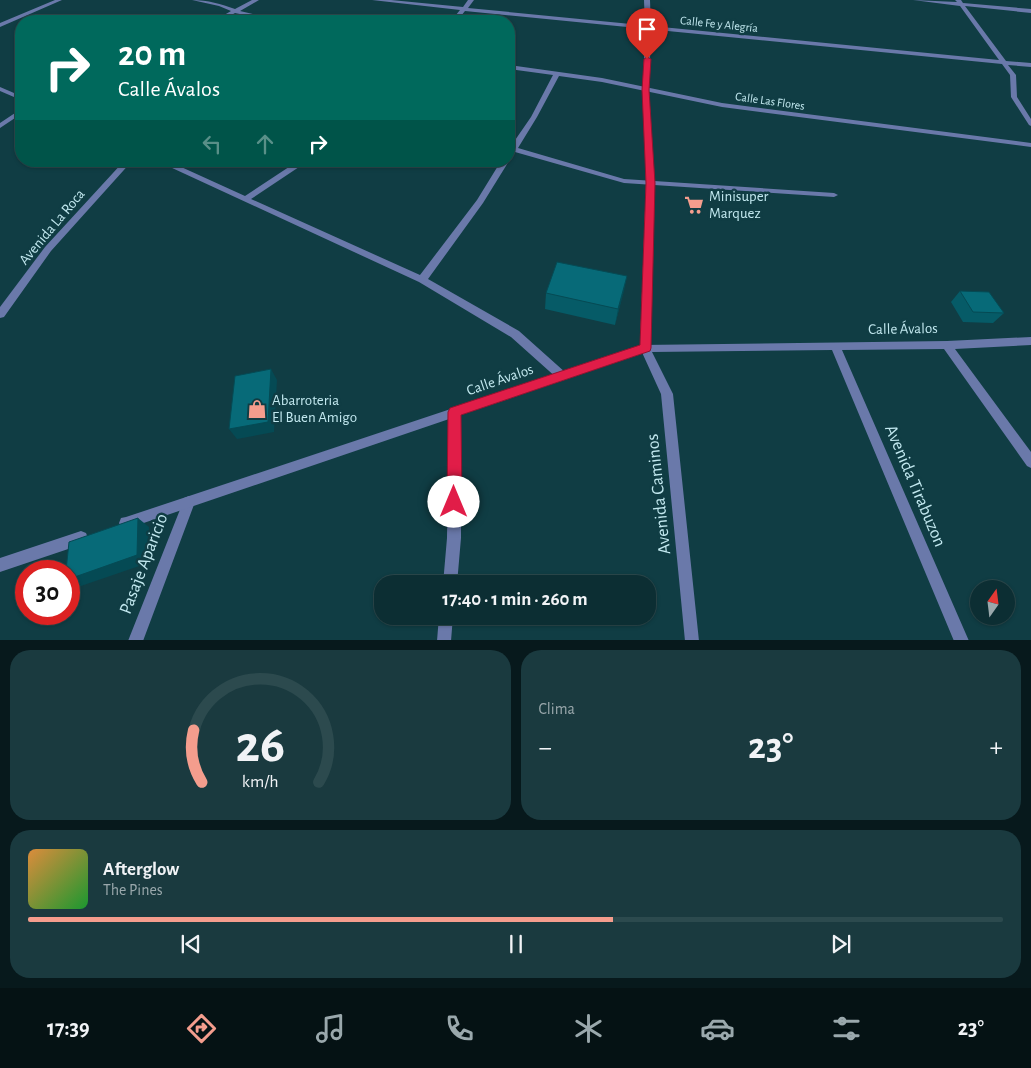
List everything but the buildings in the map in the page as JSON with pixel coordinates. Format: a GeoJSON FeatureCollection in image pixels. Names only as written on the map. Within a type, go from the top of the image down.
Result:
{"type":"FeatureCollection","features":[{"type":"Feature","properties":{"kind":"street"},"geometry":{"type":"LineString","coordinates":[[24,15],[59,0]]}},
{"type":"Feature","properties":{"kind":"street"},"geometry":{"type":"LineString","coordinates":[[195,0],[220,5],[251,15]]}},
{"type":"Feature","properties":{"kind":"street"},"geometry":{"type":"LineString","coordinates":[[230,15],[256,0]]}},
{"type":"Feature","properties":{"kind":"street","name":"Calle Fe y Alegría"},"geometry":{"type":"LineString","coordinates":[[375,0],[1031,65]]}},
{"type":"Feature","properties":{"kind":"street"},"geometry":{"type":"LineString","coordinates":[[459,15],[471,0]]}},
{"type":"Feature","properties":{"kind":"street"},"geometry":{"type":"LineString","coordinates":[[645,348],[650,183],[646,90],[647,0]]}},
{"type":"Feature","properties":{"kind":"street"},"geometry":{"type":"LineString","coordinates":[[916,0],[960,2],[1031,11]]}},
{"type":"Feature","properties":{"kind":"street"},"geometry":{"type":"LineString","coordinates":[[960,2],[1014,75],[1014,96],[1031,124]]}},
{"type":"Feature","properties":{"kind":"street"},"geometry":{"type":"LineString","coordinates":[[0,25],[15,19]]}},
{"type":"Feature","properties":{"kind":"street","name":"Calle Las Flores"},"geometry":{"type":"LineString","coordinates":[[515,68],[602,80],[722,105],[1031,145]]}},
{"type":"Feature","properties":{"kind":"street"},"geometry":{"type":"LineString","coordinates":[[515,144],[534,117],[556,75]]}},
{"type":"Feature","properties":{"kind":"street"},"geometry":{"type":"LineString","coordinates":[[0,89],[15,95]]}},
{"type":"Feature","properties":{"kind":"street"},"geometry":{"type":"LineString","coordinates":[[0,126],[15,115]]}},
{"type":"Feature","properties":{"kind":"street"},"geometry":{"type":"LineString","coordinates":[[515,152],[624,181],[834,195]]}},
{"type":"Feature","properties":{"kind":"street","name":"Avenida La Roca"},"geometry":{"type":"LineString","coordinates":[[0,314],[48,249],[123,167]]}},
{"type":"Feature","properties":{"kind":"street"},"geometry":{"type":"LineString","coordinates":[[174,167],[422,280],[515,334],[562,376]]}},
{"type":"Feature","properties":{"kind":"street"},"geometry":{"type":"LineString","coordinates":[[246,199],[295,167]]}},
{"type":"Feature","properties":{"kind":"street"},"geometry":{"type":"LineString","coordinates":[[422,280],[480,201],[501,167]]}},
{"type":"Feature","properties":{"kind":"street","name":"Calle Ávalos"},"geometry":{"type":"LineString","coordinates":[[113,527],[645,348],[948,345],[1031,341]]}},
{"type":"Feature","properties":{"kind":"street"},"geometry":{"type":"LineString","coordinates":[[948,345],[1031,462]]}},
{"type":"Feature","properties":{"kind":"street","name":"Avenida Tirabuzon"},"geometry":{"type":"LineString","coordinates":[[835,346],[962,640]]}},
{"type":"Feature","properties":{"kind":"street","name":"Avenida Caminos"},"geometry":{"type":"LineString","coordinates":[[645,348],[667,394],[692,640]]}},
{"type":"Feature","properties":{"kind":"street"},"geometry":{"type":"LineString","coordinates":[[451,575],[454,538],[455,412]]}},
{"type":"Feature","properties":{"kind":"street","name":"Pasaje Aparicio"},"geometry":{"type":"LineString","coordinates":[[135,640],[189,502]]}},
{"type":"Feature","properties":{"kind":"street"},"geometry":{"type":"LineString","coordinates":[[0,565],[94,533]]}},
{"type":"Feature","properties":{"kind":"street"},"geometry":{"type":"LineString","coordinates":[[444,640],[445,625]]}},
{"type":"Feature","properties":{"kind":"place","name":"Minisuper Marquez"},"geometry":{"type":"Point","coordinates":[694,205]}},
{"type":"Feature","properties":{"kind":"place","name":"Abarroteria El Buen Amigo"},"geometry":{"type":"Point","coordinates":[257,409]}},
{"type":"Feature","properties":{"kind":"route"},"geometry":{"type":"LineString","coordinates":[[454,502],[455,412],[645,348],[650,183],[646,90],[647,59]]}}]}
